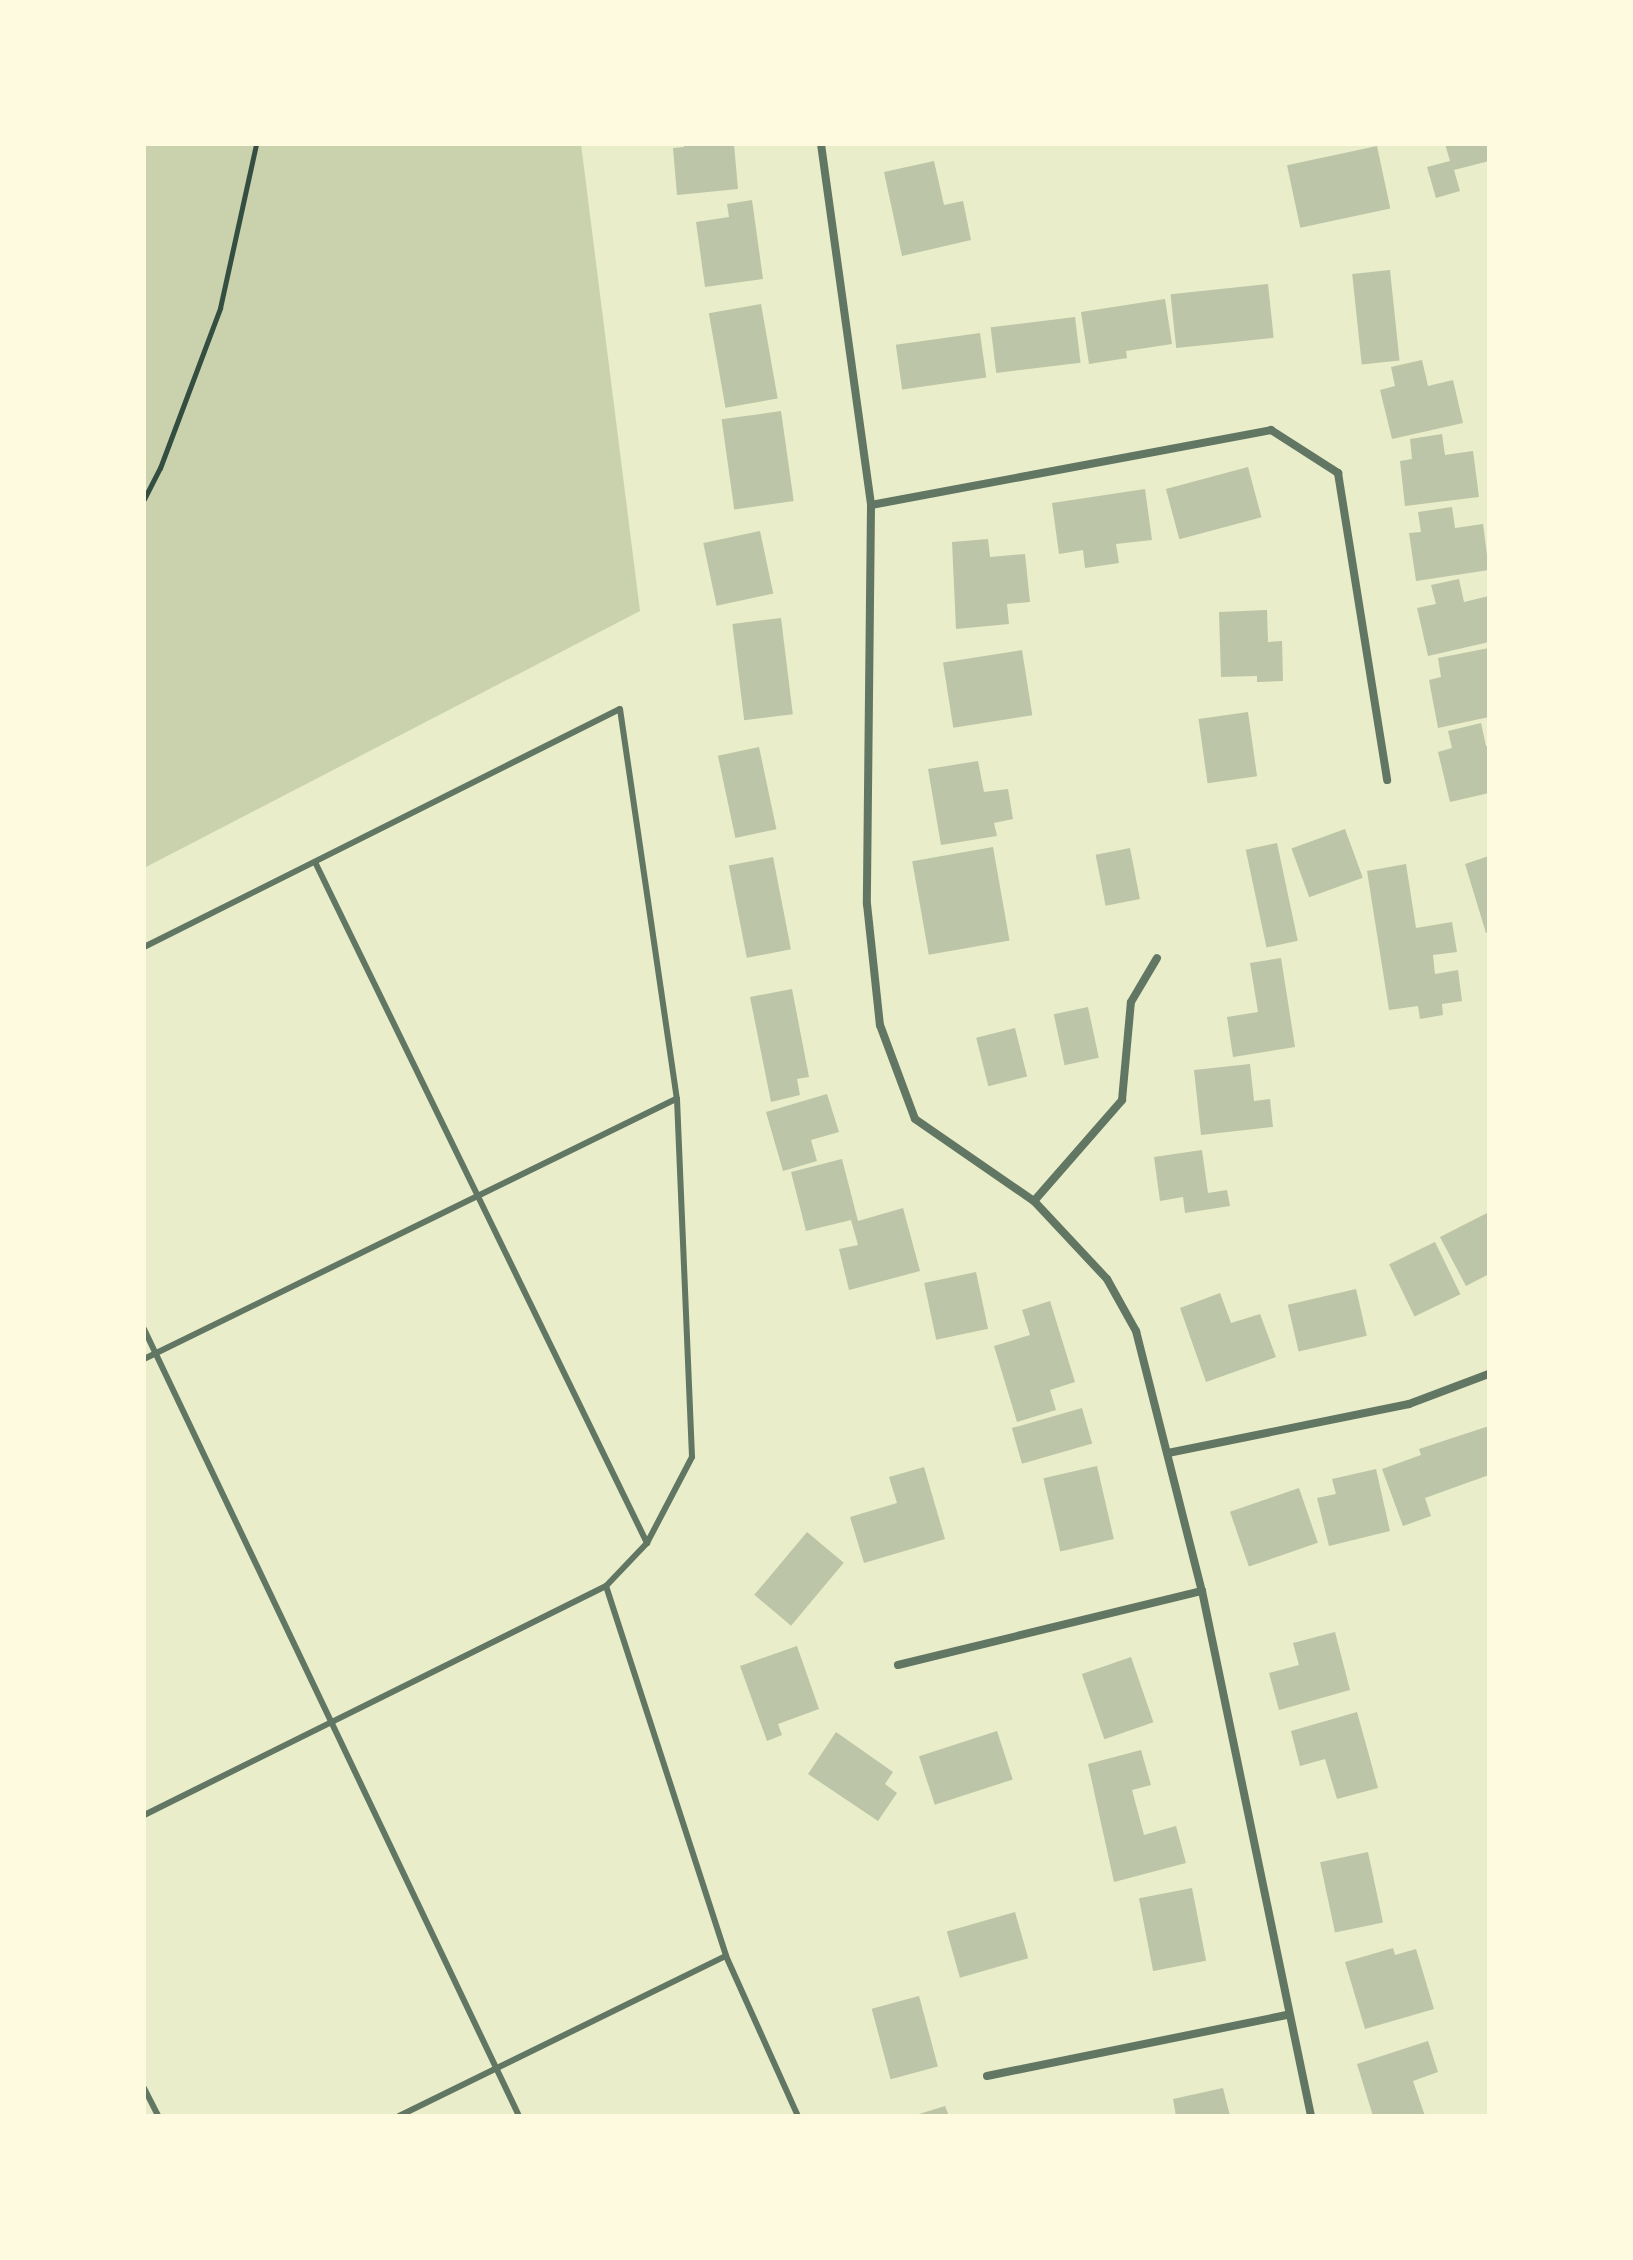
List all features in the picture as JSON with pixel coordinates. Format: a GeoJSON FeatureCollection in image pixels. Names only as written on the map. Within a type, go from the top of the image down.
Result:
{"type":"FeatureCollection","features":[{"type":"Feature","properties":{"kind":"street"},"geometry":{"type":"LineString","coordinates":[[821,144],[871,505],[867,904],[880,1025],[915,1119],[1034,1201],[1107,1279],[1136,1331],[1202,1591],[1311,2116]]}},
{"type":"Feature","properties":{"kind":"street"},"geometry":{"type":"LineString","coordinates":[[871,505],[1271,430],[1338,473],[1387,780]]}},
{"type":"Feature","properties":{"kind":"street"},"geometry":{"type":"LineString","coordinates":[[1034,1201],[1122,1100],[1131,1002],[1157,958]]}},
{"type":"Feature","properties":{"kind":"street"},"geometry":{"type":"LineString","coordinates":[[1168,1453],[1409,1404],[1489,1374]]}},
{"type":"Feature","properties":{"kind":"street"},"geometry":{"type":"LineString","coordinates":[[898,1665],[1202,1591]]}},
{"type":"Feature","properties":{"kind":"street"},"geometry":{"type":"LineString","coordinates":[[987,2076],[1288,2015]]}},
{"type":"Feature","properties":{"kind":"lane"},"geometry":{"type":"LineString","coordinates":[[144,947],[620,709],[677,1099],[692,1457],[647,1543],[606,1586],[330,1720],[144,1815]]}},
{"type":"Feature","properties":{"kind":"lane"},"geometry":{"type":"LineString","coordinates":[[315,862],[647,1543]]}},
{"type":"Feature","properties":{"kind":"lane"},"geometry":{"type":"LineString","coordinates":[[144,1359],[677,1099]]}},
{"type":"Feature","properties":{"kind":"lane"},"geometry":{"type":"LineString","coordinates":[[144,1329],[519,2116]]}},
{"type":"Feature","properties":{"kind":"lane"},"geometry":{"type":"LineString","coordinates":[[606,1586],[726,1956],[798,2116]]}},
{"type":"Feature","properties":{"kind":"lane"},"geometry":{"type":"LineString","coordinates":[[399,2116],[726,1956]]}},
{"type":"Feature","properties":{"kind":"lane"},"geometry":{"type":"LineString","coordinates":[[144,2088],[158,2116]]}},
{"type":"Feature","properties":{"kind":"path"},"geometry":{"type":"LineString","coordinates":[[144,499],[160,468],[220,308],[256,144]]}},
{"type":"Feature","properties":{"kind":"green space"},"geometry":{"type":"Polygon","coordinates":[[[144,144],[581,144],[640,611],[144,868],[144,144]]]}},
{"type":"Feature","properties":{"kind":"building"},"geometry":{"type":"Polygon","coordinates":[[[683,144],[734,144],[738,189],[677,195],[673,148],[684,147],[683,144]]]}},
{"type":"Feature","properties":{"kind":"building"},"geometry":{"type":"Polygon","coordinates":[[[1445,144],[1489,144],[1489,161],[1454,170],[1460,191],[1436,198],[1427,167],[1450,161],[1445,144]]]}},
{"type":"Feature","properties":{"kind":"building"},"geometry":{"type":"Polygon","coordinates":[[[1377,146],[1390,209],[1300,228],[1287,165],[1377,146]]]}},
{"type":"Feature","properties":{"kind":"building"},"geometry":{"type":"Polygon","coordinates":[[[934,161],[944,205],[963,201],[971,240],[902,256],[884,172],[934,161]]]}},
{"type":"Feature","properties":{"kind":"building"},"geometry":{"type":"Polygon","coordinates":[[[752,200],[763,279],[705,287],[696,222],[729,217],[727,204],[752,200]]]}},
{"type":"Feature","properties":{"kind":"building"},"geometry":{"type":"Polygon","coordinates":[[[1390,270],[1400,361],[1362,364],[1352,274],[1390,270]]]}},
{"type":"Feature","properties":{"kind":"building"},"geometry":{"type":"Polygon","coordinates":[[[1268,284],[1274,338],[1176,348],[1171,294],[1268,284]]]}},
{"type":"Feature","properties":{"kind":"building"},"geometry":{"type":"Polygon","coordinates":[[[1165,299],[1172,344],[1126,351],[1127,358],[1089,364],[1081,312],[1165,299]]]}},
{"type":"Feature","properties":{"kind":"building"},"geometry":{"type":"Polygon","coordinates":[[[761,304],[778,399],[725,408],[709,313],[761,304]]]}},
{"type":"Feature","properties":{"kind":"building"},"geometry":{"type":"Polygon","coordinates":[[[1075,317],[1081,363],[996,373],[991,327],[1075,317]]]}},
{"type":"Feature","properties":{"kind":"building"},"geometry":{"type":"Polygon","coordinates":[[[980,333],[986,378],[902,389],[896,345],[980,333]]]}},
{"type":"Feature","properties":{"kind":"building"},"geometry":{"type":"Polygon","coordinates":[[[1422,360],[1428,386],[1453,380],[1463,423],[1392,439],[1380,390],[1395,386],[1391,367],[1422,360]]]}},
{"type":"Feature","properties":{"kind":"building"},"geometry":{"type":"Polygon","coordinates":[[[781,411],[794,501],[734,509],[722,419],[781,411]]]}},
{"type":"Feature","properties":{"kind":"building"},"geometry":{"type":"Polygon","coordinates":[[[1442,434],[1445,455],[1473,451],[1479,497],[1405,506],[1400,461],[1412,459],[1410,439],[1442,434]]]}},
{"type":"Feature","properties":{"kind":"building"},"geometry":{"type":"Polygon","coordinates":[[[1248,467],[1261,517],[1179,539],[1166,489],[1248,467]]]}},
{"type":"Feature","properties":{"kind":"building"},"geometry":{"type":"Polygon","coordinates":[[[1145,489],[1152,540],[1116,544],[1119,563],[1085,568],[1083,550],[1059,554],[1052,503],[1145,489]]]}},
{"type":"Feature","properties":{"kind":"building"},"geometry":{"type":"Polygon","coordinates":[[[1452,507],[1455,528],[1483,524],[1489,570],[1416,581],[1409,533],[1421,532],[1418,512],[1452,507]]]}},
{"type":"Feature","properties":{"kind":"building"},"geometry":{"type":"Polygon","coordinates":[[[760,531],[773,594],[717,606],[703,543],[760,531]]]}},
{"type":"Feature","properties":{"kind":"building"},"geometry":{"type":"Polygon","coordinates":[[[988,539],[990,557],[1025,554],[1030,602],[1007,604],[1009,624],[956,629],[952,542],[988,539]]]}},
{"type":"Feature","properties":{"kind":"building"},"geometry":{"type":"Polygon","coordinates":[[[1459,579],[1464,602],[1489,596],[1489,642],[1428,656],[1417,608],[1436,604],[1431,585],[1459,579]]]}},
{"type":"Feature","properties":{"kind":"building"},"geometry":{"type":"Polygon","coordinates":[[[1267,610],[1268,642],[1282,641],[1283,681],[1257,682],[1257,676],[1221,677],[1219,612],[1267,610]]]}},
{"type":"Feature","properties":{"kind":"building"},"geometry":{"type":"Polygon","coordinates":[[[781,618],[793,714],[744,720],[732,624],[781,618]]]}},
{"type":"Feature","properties":{"kind":"building"},"geometry":{"type":"Polygon","coordinates":[[[1489,648],[1489,717],[1438,728],[1429,680],[1441,677],[1438,658],[1489,648]]]}},
{"type":"Feature","properties":{"kind":"building"},"geometry":{"type":"Polygon","coordinates":[[[1022,650],[1032,715],[953,728],[943,663],[1022,650]]]}},
{"type":"Feature","properties":{"kind":"building"},"geometry":{"type":"Polygon","coordinates":[[[1248,712],[1257,776],[1208,783],[1198,719],[1248,712]]]}},
{"type":"Feature","properties":{"kind":"building"},"geometry":{"type":"Polygon","coordinates":[[[1481,723],[1486,746],[1489,746],[1489,793],[1450,802],[1438,752],[1452,748],[1448,731],[1481,723]]]}},
{"type":"Feature","properties":{"kind":"building"},"geometry":{"type":"Polygon","coordinates":[[[759,747],[776,829],[735,838],[718,756],[759,747]]]}},
{"type":"Feature","properties":{"kind":"building"},"geometry":{"type":"Polygon","coordinates":[[[978,761],[984,792],[1008,789],[1013,819],[994,823],[997,836],[941,845],[928,769],[978,761]]]}},
{"type":"Feature","properties":{"kind":"building"},"geometry":{"type":"Polygon","coordinates":[[[1345,829],[1363,878],[1309,897],[1291,848],[1345,829]]]}},
{"type":"Feature","properties":{"kind":"building"},"geometry":{"type":"Polygon","coordinates":[[[1277,843],[1298,941],[1266,947],[1246,850],[1277,843]]]}},
{"type":"Feature","properties":{"kind":"building"},"geometry":{"type":"Polygon","coordinates":[[[993,847],[1009,941],[929,955],[912,861],[993,847]]]}},
{"type":"Feature","properties":{"kind":"building"},"geometry":{"type":"Polygon","coordinates":[[[1130,848],[1140,899],[1106,906],[1096,855],[1130,848]]]}},
{"type":"Feature","properties":{"kind":"building"},"geometry":{"type":"Polygon","coordinates":[[[1489,856],[1489,932],[1486,933],[1465,864],[1489,856]]]}},
{"type":"Feature","properties":{"kind":"building"},"geometry":{"type":"Polygon","coordinates":[[[773,857],[791,949],[747,958],[729,866],[773,857]]]}},
{"type":"Feature","properties":{"kind":"building"},"geometry":{"type":"Polygon","coordinates":[[[1406,864],[1416,928],[1452,922],[1457,952],[1433,955],[1435,974],[1458,970],[1462,1001],[1442,1004],[1443,1015],[1420,1019],[1418,1006],[1389,1010],[1367,871],[1406,864]]]}},
{"type":"Feature","properties":{"kind":"building"},"geometry":{"type":"Polygon","coordinates":[[[1281,958],[1295,1047],[1233,1057],[1227,1017],[1258,1012],[1250,963],[1281,958]]]}},
{"type":"Feature","properties":{"kind":"building"},"geometry":{"type":"Polygon","coordinates":[[[792,989],[809,1077],[797,1079],[800,1095],[771,1102],[750,997],[792,989]]]}},
{"type":"Feature","properties":{"kind":"building"},"geometry":{"type":"Polygon","coordinates":[[[1088,1007],[1099,1058],[1065,1065],[1054,1014],[1088,1007]]]}},
{"type":"Feature","properties":{"kind":"building"},"geometry":{"type":"Polygon","coordinates":[[[1015,1028],[1027,1077],[988,1086],[976,1038],[1015,1028]]]}},
{"type":"Feature","properties":{"kind":"building"},"geometry":{"type":"Polygon","coordinates":[[[1250,1064],[1254,1101],[1270,1099],[1273,1127],[1201,1135],[1194,1070],[1250,1064]]]}},
{"type":"Feature","properties":{"kind":"building"},"geometry":{"type":"Polygon","coordinates":[[[827,1094],[839,1132],[811,1140],[817,1161],[783,1171],[766,1112],[827,1094]]]}},
{"type":"Feature","properties":{"kind":"building"},"geometry":{"type":"Polygon","coordinates":[[[1202,1150],[1208,1193],[1227,1190],[1230,1206],[1185,1213],[1183,1197],[1160,1201],[1154,1157],[1202,1150]]]}},
{"type":"Feature","properties":{"kind":"building"},"geometry":{"type":"Polygon","coordinates":[[[842,1159],[858,1221],[903,1208],[920,1271],[849,1290],[839,1249],[858,1245],[851,1220],[806,1231],[791,1172],[842,1159]]]}},
{"type":"Feature","properties":{"kind":"building"},"geometry":{"type":"Polygon","coordinates":[[[1489,1212],[1489,1274],[1466,1286],[1440,1237],[1489,1212]]]}},
{"type":"Feature","properties":{"kind":"building"},"geometry":{"type":"Polygon","coordinates":[[[1435,1242],[1460,1294],[1415,1316],[1389,1264],[1435,1242]]]}},
{"type":"Feature","properties":{"kind":"building"},"geometry":{"type":"Polygon","coordinates":[[[976,1272],[988,1329],[936,1340],[924,1283],[976,1272]]]}},
{"type":"Feature","properties":{"kind":"building"},"geometry":{"type":"Polygon","coordinates":[[[1356,1289],[1367,1336],[1299,1352],[1288,1305],[1356,1289]]]}},
{"type":"Feature","properties":{"kind":"building"},"geometry":{"type":"Polygon","coordinates":[[[1220,1293],[1231,1323],[1260,1314],[1276,1357],[1206,1382],[1180,1308],[1220,1293]]]}},
{"type":"Feature","properties":{"kind":"building"},"geometry":{"type":"Polygon","coordinates":[[[1050,1301],[1075,1382],[1050,1390],[1056,1410],[1017,1422],[994,1346],[1030,1335],[1022,1310],[1050,1301]]]}},
{"type":"Feature","properties":{"kind":"building"},"geometry":{"type":"Polygon","coordinates":[[[1082,1408],[1092,1444],[1022,1464],[1012,1428],[1082,1408]]]}},
{"type":"Feature","properties":{"kind":"building"},"geometry":{"type":"Polygon","coordinates":[[[1489,1426],[1489,1475],[1425,1498],[1431,1516],[1403,1526],[1382,1469],[1421,1455],[1419,1449],[1489,1426]]]}},
{"type":"Feature","properties":{"kind":"building"},"geometry":{"type":"Polygon","coordinates":[[[1097,1466],[1114,1539],[1060,1551],[1043,1478],[1097,1466]]]}},
{"type":"Feature","properties":{"kind":"building"},"geometry":{"type":"Polygon","coordinates":[[[924,1467],[945,1539],[864,1563],[850,1517],[897,1503],[889,1477],[924,1467]]]}},
{"type":"Feature","properties":{"kind":"building"},"geometry":{"type":"Polygon","coordinates":[[[1376,1469],[1390,1531],[1329,1546],[1317,1498],[1336,1494],[1332,1479],[1376,1469]]]}},
{"type":"Feature","properties":{"kind":"building"},"geometry":{"type":"Polygon","coordinates":[[[1299,1488],[1318,1543],[1249,1567],[1230,1512],[1299,1488]]]}},
{"type":"Feature","properties":{"kind":"building"},"geometry":{"type":"Polygon","coordinates":[[[807,1532],[844,1563],[791,1626],[754,1595],[807,1532]]]}},
{"type":"Feature","properties":{"kind":"building"},"geometry":{"type":"Polygon","coordinates":[[[1335,1632],[1350,1690],[1279,1710],[1269,1673],[1299,1665],[1293,1643],[1335,1632]]]}},
{"type":"Feature","properties":{"kind":"building"},"geometry":{"type":"Polygon","coordinates":[[[797,1646],[819,1709],[778,1724],[782,1735],[767,1741],[740,1666],[797,1646]]]}},
{"type":"Feature","properties":{"kind":"building"},"geometry":{"type":"Polygon","coordinates":[[[1131,1657],[1153,1722],[1104,1739],[1082,1674],[1131,1657]]]}},
{"type":"Feature","properties":{"kind":"building"},"geometry":{"type":"Polygon","coordinates":[[[1357,1712],[1378,1788],[1337,1799],[1325,1759],[1300,1766],[1291,1731],[1357,1712]]]}},
{"type":"Feature","properties":{"kind":"building"},"geometry":{"type":"Polygon","coordinates":[[[997,1731],[1013,1780],[935,1805],[919,1756],[997,1731]]]}},
{"type":"Feature","properties":{"kind":"building"},"geometry":{"type":"Polygon","coordinates":[[[836,1732],[893,1772],[885,1784],[897,1793],[878,1821],[808,1774],[836,1732]]]}},
{"type":"Feature","properties":{"kind":"building"},"geometry":{"type":"Polygon","coordinates":[[[1141,1750],[1151,1785],[1132,1790],[1144,1835],[1176,1826],[1186,1863],[1114,1882],[1088,1764],[1141,1750]]]}},
{"type":"Feature","properties":{"kind":"building"},"geometry":{"type":"Polygon","coordinates":[[[1368,1852],[1383,1922],[1335,1933],[1320,1862],[1368,1852]]]}},
{"type":"Feature","properties":{"kind":"building"},"geometry":{"type":"Polygon","coordinates":[[[1192,1888],[1206,1961],[1153,1971],[1139,1898],[1192,1888]]]}},
{"type":"Feature","properties":{"kind":"building"},"geometry":{"type":"Polygon","coordinates":[[[1015,1912],[1028,1958],[960,1978],[947,1932],[1015,1912]]]}},
{"type":"Feature","properties":{"kind":"building"},"geometry":{"type":"Polygon","coordinates":[[[1393,1948],[1395,1955],[1416,1949],[1434,2009],[1365,2029],[1345,1962],[1393,1948]]]}},
{"type":"Feature","properties":{"kind":"building"},"geometry":{"type":"Polygon","coordinates":[[[919,1996],[938,2067],[891,2079],[872,2009],[919,1996]]]}},
{"type":"Feature","properties":{"kind":"building"},"geometry":{"type":"Polygon","coordinates":[[[1428,2041],[1438,2072],[1413,2081],[1425,2116],[1373,2116],[1357,2064],[1428,2041]]]}},
{"type":"Feature","properties":{"kind":"building"},"geometry":{"type":"Polygon","coordinates":[[[1223,2088],[1230,2116],[1176,2116],[1173,2099],[1223,2088]]]}},
{"type":"Feature","properties":{"kind":"building"},"geometry":{"type":"Polygon","coordinates":[[[945,2106],[949,2116],[916,2115],[945,2106]]]}}]}
